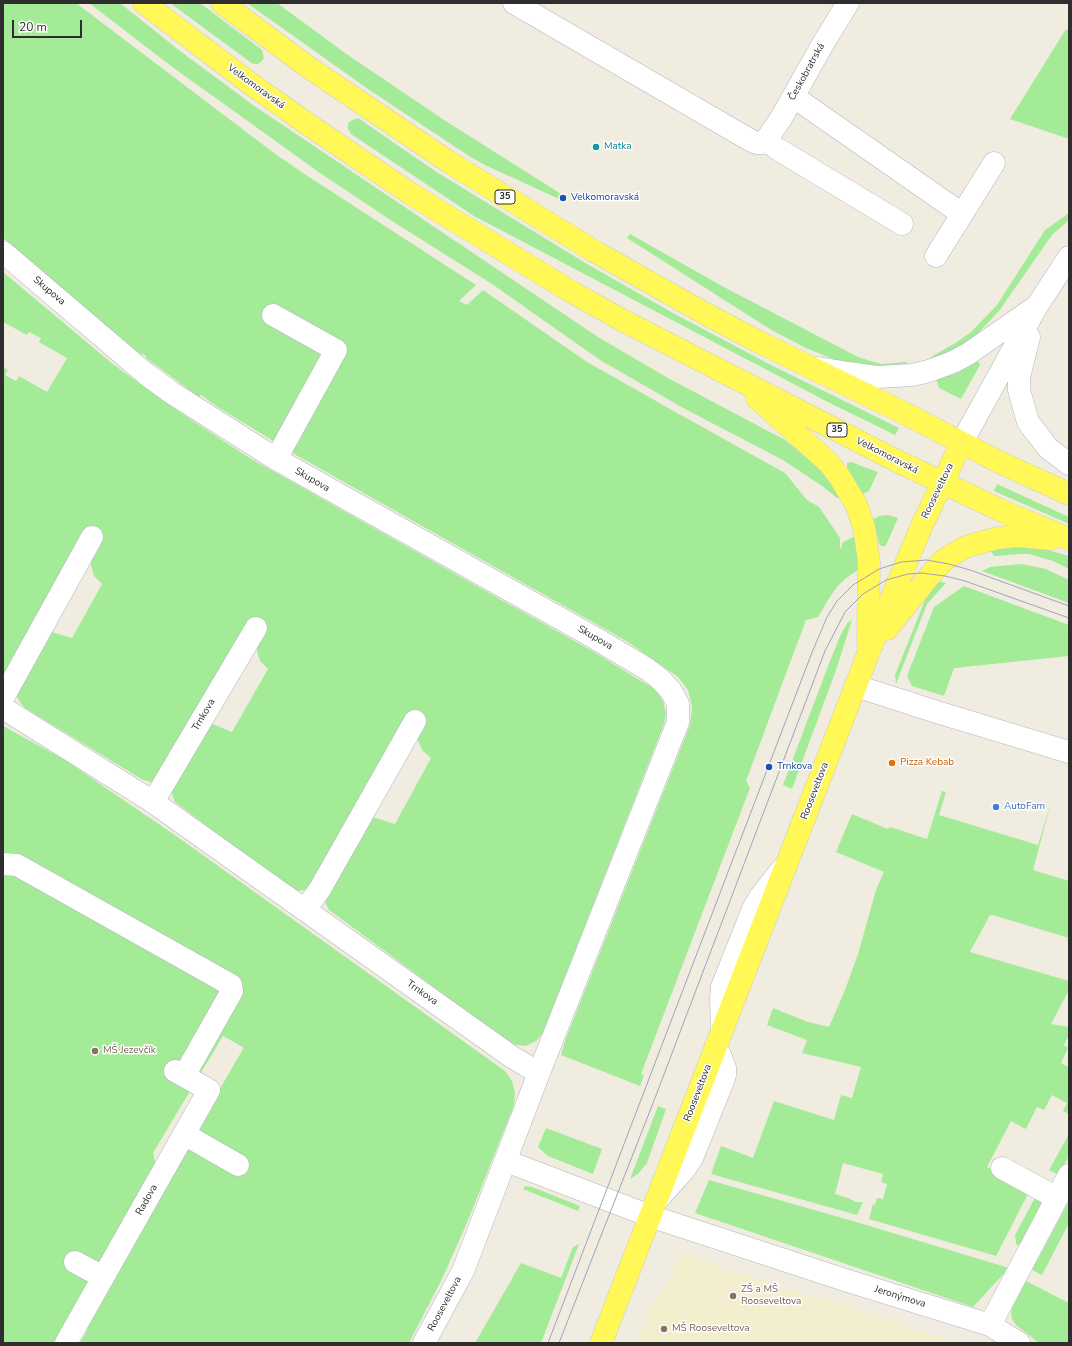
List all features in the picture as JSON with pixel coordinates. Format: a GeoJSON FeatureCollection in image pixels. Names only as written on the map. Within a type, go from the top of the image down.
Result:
{"type":"FeatureCollection","features":[{"type":"Feature","properties":{"kind":"main road","name":"Velkomoravská"},"geometry":{"type":"LineString","coordinates":[[144,3],[257,89],[308,125],[412,194],[570,291],[622,320],[942,483],[1000,510],[1069,539]]}},
{"type":"Feature","properties":{"kind":"main road","name":"35"},"geometry":{"type":"LineString","coordinates":[[222,3],[281,48],[452,164],[594,251],[704,313],[912,417],[962,444],[1069,494]]}},
{"type":"Feature","properties":{"kind":"main road"},"geometry":{"type":"LineString","coordinates":[[732,376],[828,462],[843,481],[856,504],[864,527],[869,561],[868,654]]}},
{"type":"Feature","properties":{"kind":"main road","name":"Rooseveltova"},"geometry":{"type":"LineString","coordinates":[[601,1343],[868,654],[923,523],[962,444]]}},
{"type":"Feature","properties":{"kind":"main road"},"geometry":{"type":"LineString","coordinates":[[868,654],[931,574],[944,560],[965,547],[997,538],[1017,536],[1042,538],[1069,544]]}},
{"type":"Feature","properties":{"kind":"street"},"geometry":{"type":"LineString","coordinates":[[514,3],[750,140],[756,143],[762,143],[766,140],[776,148],[902,224]]}},
{"type":"Feature","properties":{"kind":"street","name":"Českobratrská"},"geometry":{"type":"LineString","coordinates":[[766,140],[794,97],[824,42],[848,3]]}},
{"type":"Feature","properties":{"kind":"street"},"geometry":{"type":"LineString","coordinates":[[794,97],[962,214]]}},
{"type":"Feature","properties":{"kind":"street"},"geometry":{"type":"LineString","coordinates":[[936,256],[994,163]]}},
{"type":"Feature","properties":{"kind":"street","name":"Skupova"},"geometry":{"type":"LineString","coordinates":[[3,252],[146,374],[172,393],[276,459],[595,638],[647,669]]}},
{"type":"Feature","properties":{"kind":"street","name":"Rooseveltova"},"geometry":{"type":"LineString","coordinates":[[962,444],[1037,306],[1069,257]]}},
{"type":"Feature","properties":{"kind":"street"},"geometry":{"type":"LineString","coordinates":[[806,365],[877,377],[912,375],[929,372],[968,354],[1037,306]]}},
{"type":"Feature","properties":{"kind":"street"},"geometry":{"type":"LineString","coordinates":[[1037,306],[1019,377],[1019,390],[1028,422],[1048,448],[1069,464]]}},
{"type":"Feature","properties":{"kind":"street"},"geometry":{"type":"LineString","coordinates":[[273,315],[336,350],[276,459]]}},
{"type":"Feature","properties":{"kind":"street"},"geometry":{"type":"LineString","coordinates":[[3,698],[92,537]]}},
{"type":"Feature","properties":{"kind":"street","name":"Trnkova"},"geometry":{"type":"LineString","coordinates":[[153,802],[256,628]]}},
{"type":"Feature","properties":{"kind":"street","name":"Rooseveltova"},"geometry":{"type":"LineString","coordinates":[[424,1343],[463,1271],[539,1073],[678,722],[678,704],[671,691],[659,678],[647,669]]}},
{"type":"Feature","properties":{"kind":"street"},"geometry":{"type":"LineString","coordinates":[[856,686],[1069,752]]}},
{"type":"Feature","properties":{"kind":"street","name":"Trnkova"},"geometry":{"type":"LineString","coordinates":[[3,708],[153,802],[506,1052],[539,1073]]}},
{"type":"Feature","properties":{"kind":"street"},"geometry":{"type":"LineString","coordinates":[[305,910],[320,889],[415,721]]}},
{"type":"Feature","properties":{"kind":"street","name":"Radova"},"geometry":{"type":"LineString","coordinates":[[3,864],[17,865],[231,985],[232,991],[180,1073],[209,1090],[66,1343]]}},
{"type":"Feature","properties":{"kind":"street"},"geometry":{"type":"LineString","coordinates":[[184,1134],[238,1165]]}},
{"type":"Feature","properties":{"kind":"street"},"geometry":{"type":"LineString","coordinates":[[506,1161],[652,1209]]}},
{"type":"Feature","properties":{"kind":"street"},"geometry":{"type":"LineString","coordinates":[[1002,1168],[1057,1198]]}},
{"type":"Feature","properties":{"kind":"street"},"geometry":{"type":"LineString","coordinates":[[990,1325],[1069,1175]]}},
{"type":"Feature","properties":{"kind":"street","name":"Jeronýmova"},"geometry":{"type":"LineString","coordinates":[[652,1209],[845,1280],[990,1325],[1019,1343]]}},
{"type":"Feature","properties":{"kind":"street"},"geometry":{"type":"LineString","coordinates":[[75,1262],[103,1276]]}},
{"type":"Feature","properties":{"kind":"shaded area","name":"ZŠ a MŠ Rooseveltova"},"geometry":{"type":"Polygon","coordinates":[[[681,1251],[732,1271],[813,1298],[814,1295],[838,1302],[954,1343],[636,1343],[652,1301],[654,1302],[666,1287],[681,1251]]]}},
{"type":"Feature","properties":{"kind":"green space"},"geometry":{"type":"Polygon","coordinates":[[[3,3],[76,3],[274,153],[476,285],[459,301],[467,305],[483,290],[587,362],[785,473],[807,500],[819,507],[840,538],[840,550],[843,542],[856,536],[859,569],[837,587],[818,617],[806,620],[746,781],[750,788],[641,1074],[644,1075],[640,1086],[561,1055],[565,1041],[690,725],[692,707],[688,690],[678,677],[628,642],[296,455],[216,406],[201,395],[199,397],[146,358],[146,356],[143,354],[142,355],[6,243],[7,241],[3,238],[3,3]]]}},
{"type":"Feature","properties":{"kind":"green space"},"geometry":{"type":"Polygon","coordinates":[[[89,3],[120,3],[180,51],[253,105],[598,337],[668,378],[785,440],[809,459],[821,471],[841,496],[837,498],[783,460],[685,409],[600,360],[492,284],[392,221],[320,173],[171,66],[89,3]]]}},
{"type":"Feature","properties":{"kind":"green space"},"geometry":{"type":"Polygon","coordinates":[[[170,3],[200,3],[262,50],[264,58],[258,64],[253,64],[170,3]]]}},
{"type":"Feature","properties":{"kind":"green space"},"geometry":{"type":"Polygon","coordinates":[[[247,3],[277,3],[345,53],[444,120],[558,192],[563,197],[559,199],[485,165],[469,156],[368,89],[247,3]]]}},
{"type":"Feature","properties":{"kind":"green space"},"geometry":{"type":"Polygon","coordinates":[[[1066,29],[1069,31],[1069,139],[1010,119],[1066,29]]]}},
{"type":"Feature","properties":{"kind":"green space"},"geometry":{"type":"Polygon","coordinates":[[[358,118],[435,171],[587,264],[673,313],[767,363],[899,428],[895,435],[826,401],[474,216],[351,134],[348,129],[348,123],[358,118]]]}},
{"type":"Feature","properties":{"kind":"green space"},"geometry":{"type":"Polygon","coordinates":[[[1069,213],[1069,220],[1052,235],[999,311],[973,339],[961,347],[931,361],[931,357],[971,332],[997,305],[1045,230],[1069,213]]]}},
{"type":"Feature","properties":{"kind":"green space"},"geometry":{"type":"Polygon","coordinates":[[[630,234],[720,285],[858,357],[881,364],[906,362],[908,364],[907,366],[891,368],[842,363],[806,348],[773,331],[627,238],[630,234]]]}},
{"type":"Feature","properties":{"kind":"green space"},"geometry":{"type":"Polygon","coordinates":[[[3,272],[114,365],[175,409],[248,457],[594,652],[656,690],[663,701],[666,714],[664,724],[543,1033],[536,1041],[526,1046],[511,1044],[329,910],[326,904],[325,900],[369,816],[395,824],[431,758],[423,751],[418,741],[418,730],[315,884],[306,890],[297,891],[283,883],[175,802],[172,794],[172,789],[208,722],[232,732],[268,669],[260,661],[257,651],[257,640],[155,782],[143,780],[25,708],[19,701],[16,694],[45,630],[72,638],[102,584],[94,576],[91,565],[91,556],[3,677],[3,367],[8,370],[5,375],[16,381],[19,376],[47,392],[67,358],[39,342],[41,338],[29,332],[27,335],[3,322],[3,272]]]}},
{"type":"Feature","properties":{"kind":"green space"},"geometry":{"type":"Polygon","coordinates":[[[975,362],[979,362],[980,365],[961,399],[939,388],[936,379],[953,374],[975,362]]]}},
{"type":"Feature","properties":{"kind":"green space"},"geometry":{"type":"Polygon","coordinates":[[[851,462],[878,472],[869,491],[863,494],[847,468],[847,463],[851,462]]]}},
{"type":"Feature","properties":{"kind":"green space"},"geometry":{"type":"Polygon","coordinates":[[[997,484],[1069,517],[1069,524],[994,491],[997,484]]]}},
{"type":"Feature","properties":{"kind":"green space"},"geometry":{"type":"Polygon","coordinates":[[[888,515],[898,518],[887,543],[885,546],[881,546],[873,519],[879,516],[888,515]]]}},
{"type":"Feature","properties":{"kind":"green space"},"geometry":{"type":"Polygon","coordinates":[[[1001,547],[1037,547],[1069,556],[1069,569],[1053,561],[1029,554],[994,556],[989,549],[1001,547]]]}},
{"type":"Feature","properties":{"kind":"green space"},"geometry":{"type":"Polygon","coordinates":[[[1021,564],[1046,569],[1069,580],[1069,603],[982,571],[990,567],[1021,564]]]}},
{"type":"Feature","properties":{"kind":"green space"},"geometry":{"type":"Polygon","coordinates":[[[936,581],[946,583],[927,604],[896,684],[895,675],[925,600],[936,581]]]}},
{"type":"Feature","properties":{"kind":"green space"},"geometry":{"type":"Polygon","coordinates":[[[964,586],[1069,625],[1069,656],[954,668],[944,696],[912,686],[907,676],[934,607],[964,586]]]}},
{"type":"Feature","properties":{"kind":"green space"},"geometry":{"type":"Polygon","coordinates":[[[852,620],[836,670],[792,789],[783,785],[841,634],[848,622],[852,620]]]}},
{"type":"Feature","properties":{"kind":"green space"},"geometry":{"type":"Polygon","coordinates":[[[3,726],[65,760],[179,838],[505,1071],[512,1081],[515,1093],[514,1105],[469,1218],[443,1277],[409,1343],[80,1343],[87,1331],[84,1323],[243,1049],[243,1047],[223,1036],[153,1153],[157,1170],[56,1343],[3,1343],[3,726]]]}},
{"type":"Feature","properties":{"kind":"green space"},"geometry":{"type":"Polygon","coordinates":[[[942,791],[946,792],[939,815],[1038,845],[1052,799],[1033,870],[1069,881],[1069,938],[990,915],[970,952],[1069,981],[1069,990],[1051,1024],[1069,1027],[1069,1034],[1064,1045],[1068,1048],[1061,1063],[1069,1067],[1069,1114],[1063,1111],[1067,1103],[1052,1095],[1044,1110],[1037,1107],[1026,1129],[1011,1121],[987,1167],[1030,1190],[996,1256],[869,1219],[873,1204],[875,1205],[877,1198],[883,1199],[887,1184],[881,1182],[883,1174],[843,1163],[835,1194],[856,1202],[863,1202],[857,1215],[711,1174],[721,1146],[753,1158],[774,1101],[834,1120],[841,1095],[852,1098],[861,1067],[802,1053],[807,1040],[767,1025],[773,1008],[808,1022],[829,1027],[845,990],[858,954],[876,890],[884,872],[836,852],[852,814],[888,829],[890,827],[927,839],[942,791]]]}},
{"type":"Feature","properties":{"kind":"green space"},"geometry":{"type":"Polygon","coordinates":[[[658,1106],[666,1109],[647,1163],[638,1174],[630,1179],[658,1106]]]}},
{"type":"Feature","properties":{"kind":"green space"},"geometry":{"type":"Polygon","coordinates":[[[546,1128],[602,1149],[593,1174],[548,1156],[541,1150],[538,1147],[546,1128]]]}},
{"type":"Feature","properties":{"kind":"green space"},"geometry":{"type":"Polygon","coordinates":[[[1069,1134],[1069,1156],[1059,1175],[1049,1170],[1069,1134]]]}},
{"type":"Feature","properties":{"kind":"green space"},"geometry":{"type":"Polygon","coordinates":[[[709,1180],[1009,1268],[973,1307],[695,1213],[709,1180]]]}},
{"type":"Feature","properties":{"kind":"green space"},"geometry":{"type":"Polygon","coordinates":[[[525,1186],[532,1187],[580,1206],[578,1211],[523,1189],[525,1186]]]}},
{"type":"Feature","properties":{"kind":"green space"},"geometry":{"type":"Polygon","coordinates":[[[1037,1194],[1046,1199],[1021,1247],[1016,1244],[1015,1235],[1037,1194]]]}},
{"type":"Feature","properties":{"kind":"green space"},"geometry":{"type":"Polygon","coordinates":[[[1069,1201],[1069,1223],[1042,1275],[1032,1270],[1069,1201]]]}},
{"type":"Feature","properties":{"kind":"green space"},"geometry":{"type":"Polygon","coordinates":[[[579,1244],[541,1343],[475,1343],[521,1263],[561,1278],[573,1247],[579,1244]]]}},
{"type":"Feature","properties":{"kind":"green space"},"geometry":{"type":"Polygon","coordinates":[[[1026,1281],[1069,1303],[1069,1343],[1039,1343],[1016,1325],[1012,1319],[1012,1308],[1026,1281]]]}},
{"type":"Feature","properties":{"kind":"tram line"},"geometry":{"type":"LineString","coordinates":[[548,1343],[811,655],[827,617],[837,601],[853,585],[879,569],[901,562],[927,560],[970,570],[1069,606]]}},
{"type":"Feature","properties":{"kind":"tram line"},"geometry":{"type":"LineString","coordinates":[[559,1343],[655,1098],[825,651],[845,612],[863,594],[886,580],[908,574],[922,573],[945,576],[965,581],[1069,618]]}},
{"type":"Feature","properties":{"kind":"place","name":"Matka"},"geometry":{"type":"Point","coordinates":[596,147]}},
{"type":"Feature","properties":{"kind":"place","name":"Velkomoravská"},"geometry":{"type":"Point","coordinates":[563,198]}},
{"type":"Feature","properties":{"kind":"place","name":"Pizza Kebab"},"geometry":{"type":"Point","coordinates":[892,763]}},
{"type":"Feature","properties":{"kind":"place","name":"Trnkova"},"geometry":{"type":"Point","coordinates":[769,767]}},
{"type":"Feature","properties":{"kind":"place","name":"AutoFam"},"geometry":{"type":"Point","coordinates":[996,807]}},
{"type":"Feature","properties":{"kind":"place","name":"MŠ Jezevčík"},"geometry":{"type":"Point","coordinates":[95,1051]}},
{"type":"Feature","properties":{"kind":"place","name":"ZŠ a MŠ Rooseveltova"},"geometry":{"type":"Point","coordinates":[733,1296]}},
{"type":"Feature","properties":{"kind":"place","name":"MŠ Rooseveltova"},"geometry":{"type":"Point","coordinates":[664,1329]}}]}
